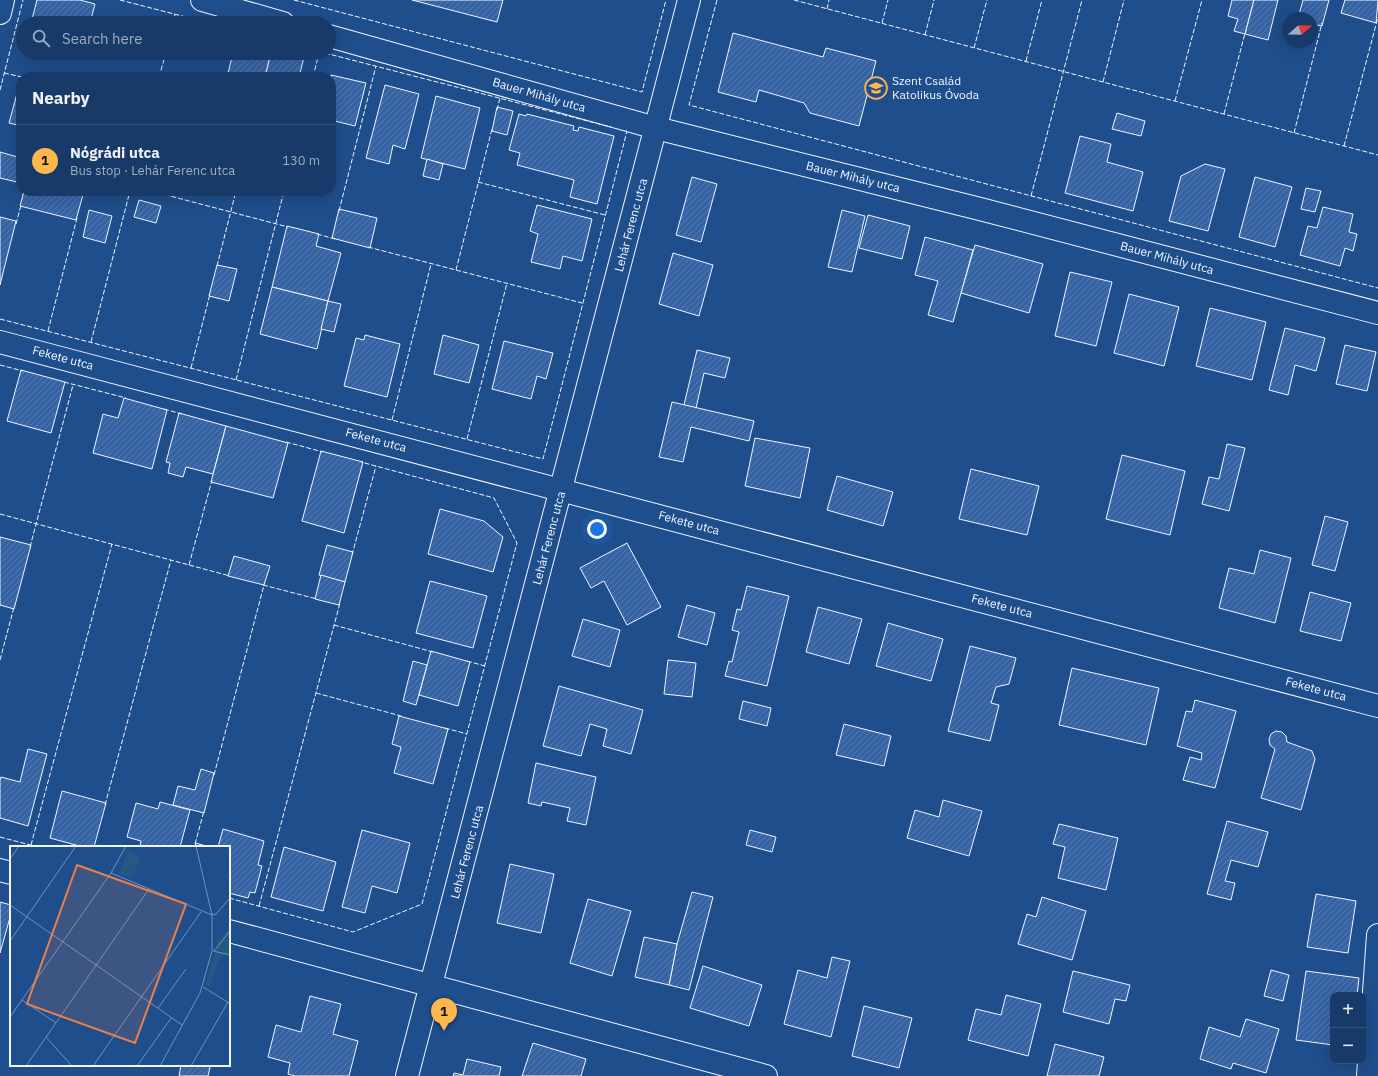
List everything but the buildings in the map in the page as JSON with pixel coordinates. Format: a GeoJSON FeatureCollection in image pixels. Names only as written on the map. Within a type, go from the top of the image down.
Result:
{"type":"FeatureCollection","features":[{"type":"Feature","properties":{"kind":"street"},"geometry":{"type":"LineString","coordinates":[[0,13],[3,0]]}},
{"type":"Feature","properties":{"kind":"street"},"geometry":{"type":"LineString","coordinates":[[202,0],[258,16]]}},
{"type":"Feature","properties":{"kind":"street","name":"Lehár Ferenc utca"},"geometry":{"type":"LineString","coordinates":[[407,1076],[689,0]]}},
{"type":"Feature","properties":{"kind":"street","name":"Bauer Mihály utca"},"geometry":{"type":"LineString","coordinates":[[336,38],[656,128],[980,209],[1378,313]]}},
{"type":"Feature","properties":{"kind":"street","name":"Fekete utca"},"geometry":{"type":"LineString","coordinates":[[0,342],[562,489],[1378,706]]}},
{"type":"Feature","properties":{"kind":"street"},"geometry":{"type":"LineString","coordinates":[[0,870],[10,873]]}},
{"type":"Feature","properties":{"kind":"street"},"geometry":{"type":"LineString","coordinates":[[230,931],[766,1076]]}},
{"type":"Feature","properties":{"kind":"street"},"geometry":{"type":"LineString","coordinates":[[1368,1076],[1378,935]]}},
{"type":"Feature","properties":{"kind":"fence"},"geometry":{"type":"LineString","coordinates":[[19,16],[23,0]]}},
{"type":"Feature","properties":{"kind":"fence"},"geometry":{"type":"LineString","coordinates":[[120,0],[182,16]]}},
{"type":"Feature","properties":{"kind":"fence"},"geometry":{"type":"LineString","coordinates":[[294,0],[642,92],[666,0]]}},
{"type":"Feature","properties":{"kind":"fence"},"geometry":{"type":"LineString","coordinates":[[717,0],[689,105],[1378,288]]}},
{"type":"Feature","properties":{"kind":"fence"},"geometry":{"type":"LineString","coordinates":[[794,0],[1378,155]]}},
{"type":"Feature","properties":{"kind":"fence"},"geometry":{"type":"LineString","coordinates":[[827,9],[829,0]]}},
{"type":"Feature","properties":{"kind":"fence"},"geometry":{"type":"LineString","coordinates":[[882,23],[888,0]]}},
{"type":"Feature","properties":{"kind":"fence"},"geometry":{"type":"LineString","coordinates":[[925,35],[934,0]]}},
{"type":"Feature","properties":{"kind":"fence"},"geometry":{"type":"LineString","coordinates":[[974,48],[987,0]]}},
{"type":"Feature","properties":{"kind":"fence"},"geometry":{"type":"LineString","coordinates":[[1026,61],[1042,0]]}},
{"type":"Feature","properties":{"kind":"fence"},"geometry":{"type":"LineString","coordinates":[[1031,196],[1082,0]]}},
{"type":"Feature","properties":{"kind":"fence"},"geometry":{"type":"LineString","coordinates":[[1103,82],[1124,0]]}},
{"type":"Feature","properties":{"kind":"fence"},"geometry":{"type":"LineString","coordinates":[[1175,101],[1202,0]]}},
{"type":"Feature","properties":{"kind":"fence"},"geometry":{"type":"LineString","coordinates":[[1344,146],[1378,17]]}},
{"type":"Feature","properties":{"kind":"fence"},"geometry":{"type":"LineString","coordinates":[[1294,133],[1322,23]]}},
{"type":"Feature","properties":{"kind":"fence"},"geometry":{"type":"LineString","coordinates":[[0,90],[16,27]]}},
{"type":"Feature","properties":{"kind":"fence"},"geometry":{"type":"LineString","coordinates":[[1224,114],[1245,33]]}},
{"type":"Feature","properties":{"kind":"fence"},"geometry":{"type":"LineString","coordinates":[[336,56],[611,127]]}},
{"type":"Feature","properties":{"kind":"fence"},"geometry":{"type":"LineString","coordinates":[[160,72],[164,60]]}},
{"type":"Feature","properties":{"kind":"fence"},"geometry":{"type":"LineString","coordinates":[[314,72],[317,60]]}},
{"type":"Feature","properties":{"kind":"fence"},"geometry":{"type":"LineString","coordinates":[[339,211],[376,66]]}},
{"type":"Feature","properties":{"kind":"fence"},"geometry":{"type":"LineString","coordinates":[[4,73],[16,76]]}},
{"type":"Feature","properties":{"kind":"fence"},"geometry":{"type":"LineString","coordinates":[[497,110],[500,98]]}},
{"type":"Feature","properties":{"kind":"fence"},"geometry":{"type":"LineString","coordinates":[[456,270],[492,129]]}},
{"type":"Feature","properties":{"kind":"fence"},"geometry":{"type":"LineString","coordinates":[[0,319],[543,459],[627,131],[624,130]]}},
{"type":"Feature","properties":{"kind":"fence"},"geometry":{"type":"LineString","coordinates":[[478,182],[605,215]]}},
{"type":"Feature","properties":{"kind":"fence"},"geometry":{"type":"LineString","coordinates":[[91,342],[129,196]]}},
{"type":"Feature","properties":{"kind":"fence"},"geometry":{"type":"LineString","coordinates":[[170,196],[288,227]]}},
{"type":"Feature","properties":{"kind":"fence"},"geometry":{"type":"LineString","coordinates":[[217,266],[235,196]]}},
{"type":"Feature","properties":{"kind":"fence"},"geometry":{"type":"LineString","coordinates":[[236,380],[283,196]]}},
{"type":"Feature","properties":{"kind":"fence"},"geometry":{"type":"LineString","coordinates":[[16,224],[21,205]]}},
{"type":"Feature","properties":{"kind":"fence"},"geometry":{"type":"LineString","coordinates":[[48,331],[77,218]]}},
{"type":"Feature","properties":{"kind":"fence"},"geometry":{"type":"LineString","coordinates":[[317,234],[335,239]]}},
{"type":"Feature","properties":{"kind":"fence"},"geometry":{"type":"LineString","coordinates":[[368,247],[582,303]]}},
{"type":"Feature","properties":{"kind":"fence"},"geometry":{"type":"LineString","coordinates":[[392,420],[431,264]]}},
{"type":"Feature","properties":{"kind":"fence"},"geometry":{"type":"LineString","coordinates":[[467,439],[507,283]]}},
{"type":"Feature","properties":{"kind":"fence"},"geometry":{"type":"LineString","coordinates":[[191,368],[210,294]]}},
{"type":"Feature","properties":{"kind":"fence"},"geometry":{"type":"LineString","coordinates":[[0,365],[23,371]]}},
{"type":"Feature","properties":{"kind":"fence"},"geometry":{"type":"LineString","coordinates":[[64,382],[126,398]]}},
{"type":"Feature","properties":{"kind":"fence"},"geometry":{"type":"LineString","coordinates":[[30,547],[73,385]]}},
{"type":"Feature","properties":{"kind":"fence"},"geometry":{"type":"LineString","coordinates":[[164,409],[182,414]]}},
{"type":"Feature","properties":{"kind":"fence"},"geometry":{"type":"LineString","coordinates":[[286,442],[323,452]]}},
{"type":"Feature","properties":{"kind":"fence"},"geometry":{"type":"LineString","coordinates":[[230,898],[353,932],[422,904],[517,543],[494,498],[361,462]]}},
{"type":"Feature","properties":{"kind":"fence"},"geometry":{"type":"LineString","coordinates":[[352,555],[376,466]]}},
{"type":"Feature","properties":{"kind":"fence"},"geometry":{"type":"LineString","coordinates":[[189,565],[212,480]]}},
{"type":"Feature","properties":{"kind":"fence"},"geometry":{"type":"LineString","coordinates":[[0,514],[230,576]]}},
{"type":"Feature","properties":{"kind":"fence"},"geometry":{"type":"LineString","coordinates":[[31,845],[112,544]]}},
{"type":"Feature","properties":{"kind":"fence"},"geometry":{"type":"LineString","coordinates":[[105,805],[171,560]]}},
{"type":"Feature","properties":{"kind":"fence"},"geometry":{"type":"LineString","coordinates":[[263,585],[317,599]]}},
{"type":"Feature","properties":{"kind":"fence"},"geometry":{"type":"LineString","coordinates":[[214,775],[264,585]]}},
{"type":"Feature","properties":{"kind":"fence"},"geometry":{"type":"LineString","coordinates":[[259,906],[340,603]]}},
{"type":"Feature","properties":{"kind":"fence"},"geometry":{"type":"LineString","coordinates":[[0,660],[14,607]]}},
{"type":"Feature","properties":{"kind":"fence"},"geometry":{"type":"LineString","coordinates":[[334,625],[433,652]]}},
{"type":"Feature","properties":{"kind":"fence"},"geometry":{"type":"LineString","coordinates":[[467,661],[485,666]]}},
{"type":"Feature","properties":{"kind":"fence"},"geometry":{"type":"LineString","coordinates":[[316,693],[401,716]]}},
{"type":"Feature","properties":{"kind":"fence"},"geometry":{"type":"LineString","coordinates":[[445,728],[467,734]]}},
{"type":"Feature","properties":{"kind":"fence"},"geometry":{"type":"LineString","coordinates":[[195,844],[204,811]]}},
{"type":"Feature","properties":{"kind":"fence"},"geometry":{"type":"LineString","coordinates":[[0,837],[34,846]]}},
{"type":"Feature","properties":{"kind":"place","name":"Szent Család Katolikus Óvoda"},"geometry":{"type":"Point","coordinates":[876,88]}},
{"type":"Feature","properties":{"kind":"place","name":"Nógrádi utca"},"geometry":{"type":"Point","coordinates":[444,1031]}}]}
